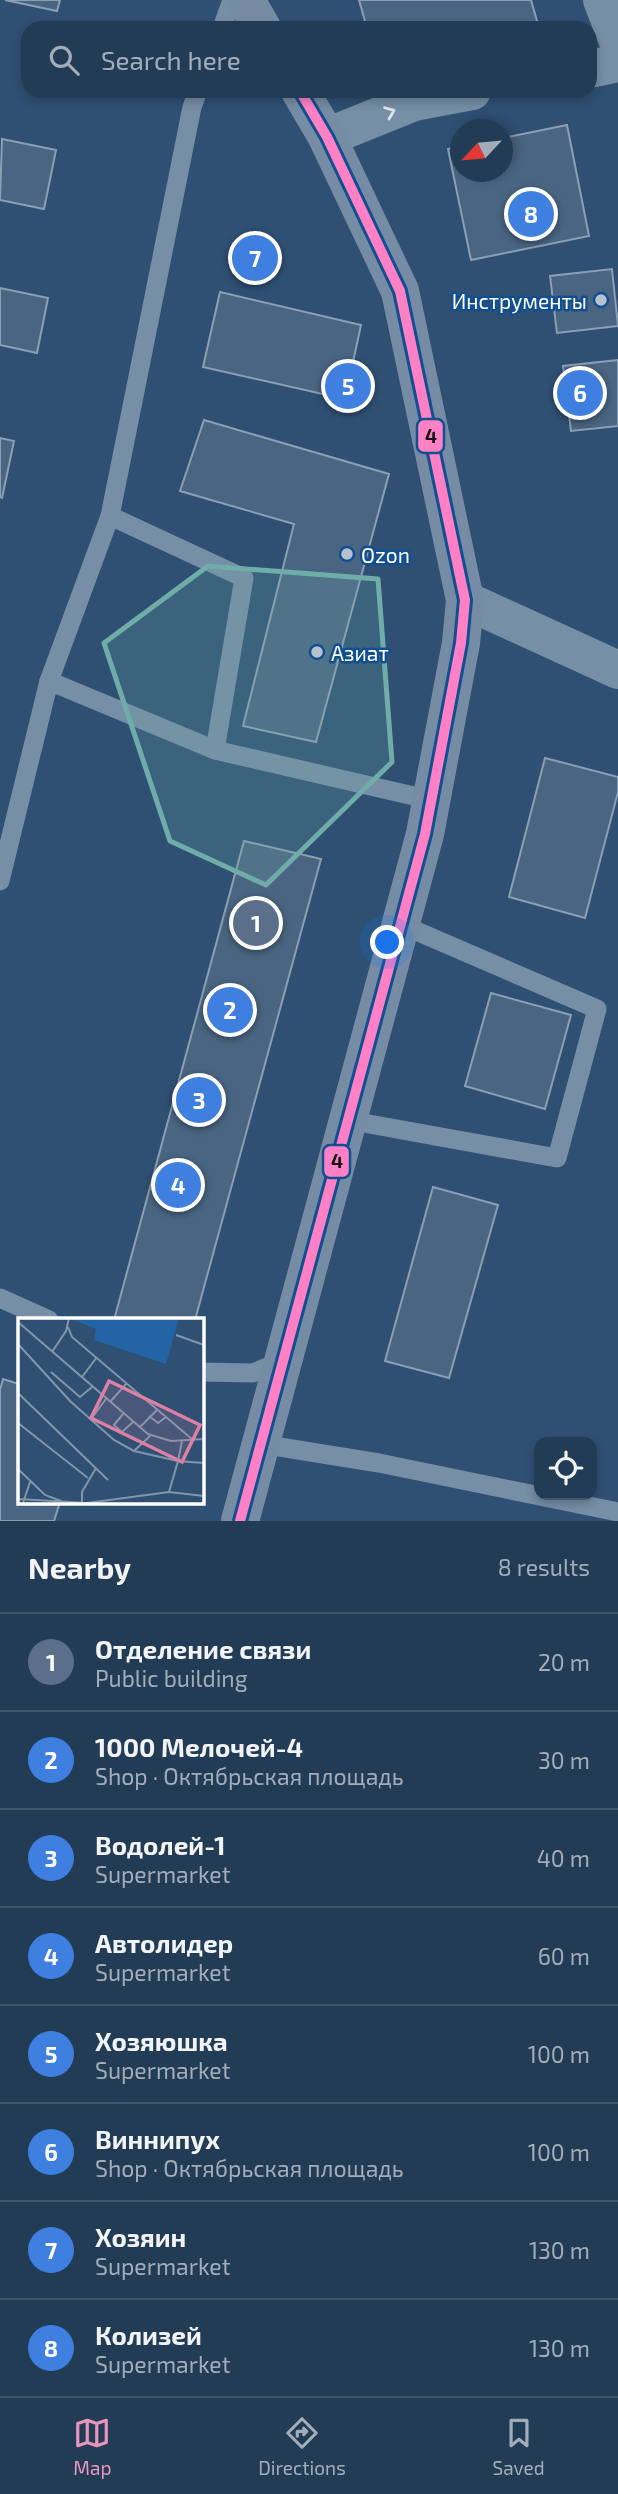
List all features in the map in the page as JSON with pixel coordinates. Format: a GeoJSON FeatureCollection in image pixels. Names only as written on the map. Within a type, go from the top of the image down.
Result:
{"type":"FeatureCollection","features":[{"type":"Feature","properties":{"kind":"main road"},"geometry":{"type":"LineString","coordinates":[[246,0],[258,21]]}},
{"type":"Feature","properties":{"kind":"main road"},"geometry":{"type":"LineString","coordinates":[[240,1521],[425,834],[461,643],[465,600],[400,291],[327,137],[303,98]]}},
{"type":"Feature","properties":{"kind":"street"},"geometry":{"type":"LineString","coordinates":[[602,0],[618,41]]}},
{"type":"Feature","properties":{"kind":"street"},"geometry":{"type":"LineString","coordinates":[[597,68],[618,64]]}},
{"type":"Feature","properties":{"kind":"street"},"geometry":{"type":"LineString","coordinates":[[327,137],[414,102],[435,98]]}},
{"type":"Feature","properties":{"kind":"street"},"geometry":{"type":"LineString","coordinates":[[465,600],[618,670]]}},
{"type":"Feature","properties":{"kind":"lane"},"geometry":{"type":"LineString","coordinates":[[224,21],[232,0]]}},
{"type":"Feature","properties":{"kind":"lane"},"geometry":{"type":"LineString","coordinates":[[0,881],[48,681],[110,516],[195,98]]}},
{"type":"Feature","properties":{"kind":"lane"},"geometry":{"type":"LineString","coordinates":[[110,516],[244,578],[215,750]]}},
{"type":"Feature","properties":{"kind":"lane"},"geometry":{"type":"LineString","coordinates":[[48,681],[215,750],[431,800]]}},
{"type":"Feature","properties":{"kind":"lane"},"geometry":{"type":"LineString","coordinates":[[347,1120],[557,1158],[561,1144],[597,1009],[400,924]]}},
{"type":"Feature","properties":{"kind":"lane"},"geometry":{"type":"LineString","coordinates":[[0,1298],[45,1318]]}},
{"type":"Feature","properties":{"kind":"lane"},"geometry":{"type":"LineString","coordinates":[[203,1372],[253,1373],[282,1361]]}},
{"type":"Feature","properties":{"kind":"lane"},"geometry":{"type":"LineString","coordinates":[[261,1444],[379,1463],[618,1512]]}},
{"type":"Feature","properties":{"kind":"highlighted area"},"geometry":{"type":"Polygon","coordinates":[[[208,566],[378,579],[392,762],[266,885],[170,841],[104,643],[208,566]]]}},
{"type":"Feature","properties":{"kind":"building"},"geometry":{"type":"Polygon","coordinates":[[[5,0],[60,0],[57,11],[5,0]]]}},
{"type":"Feature","properties":{"kind":"building"},"geometry":{"type":"Polygon","coordinates":[[[359,0],[531,0],[537,21],[365,21],[359,0]]]}},
{"type":"Feature","properties":{"kind":"building"},"geometry":{"type":"Polygon","coordinates":[[[567,125],[589,236],[471,260],[455,182],[513,182],[513,136],[567,125]]]}},
{"type":"Feature","properties":{"kind":"building"},"geometry":{"type":"Polygon","coordinates":[[[2,139],[56,150],[44,209],[0,200],[2,139]]]}},
{"type":"Feature","properties":{"kind":"building"},"geometry":{"type":"Polygon","coordinates":[[[612,269],[618,326],[557,333],[550,276],[612,269]]]}},
{"type":"Feature","properties":{"kind":"building"},"geometry":{"type":"Polygon","coordinates":[[[0,288],[48,298],[37,353],[0,345],[0,288]]]}},
{"type":"Feature","properties":{"kind":"building"},"geometry":{"type":"Polygon","coordinates":[[[220,292],[361,325],[345,399],[203,367],[220,292]]]}},
{"type":"Feature","properties":{"kind":"building"},"geometry":{"type":"Polygon","coordinates":[[[618,360],[618,426],[571,431],[563,366],[618,360]]]}},
{"type":"Feature","properties":{"kind":"building"},"geometry":{"type":"Polygon","coordinates":[[[204,420],[389,474],[316,742],[243,726],[294,524],[180,491],[204,420]]]}},
{"type":"Feature","properties":{"kind":"building"},"geometry":{"type":"Polygon","coordinates":[[[0,438],[14,441],[2,498],[0,497],[0,438]]]}},
{"type":"Feature","properties":{"kind":"building"},"geometry":{"type":"Polygon","coordinates":[[[545,758],[618,777],[618,792],[585,918],[509,897],[545,758]]]}},
{"type":"Feature","properties":{"kind":"building"},"geometry":{"type":"Polygon","coordinates":[[[244,841],[321,859],[196,1318],[115,1318],[244,841]]]}},
{"type":"Feature","properties":{"kind":"building"},"geometry":{"type":"Polygon","coordinates":[[[491,993],[571,1015],[545,1109],[465,1086],[491,993]]]}},
{"type":"Feature","properties":{"kind":"building"},"geometry":{"type":"Polygon","coordinates":[[[433,1187],[498,1205],[449,1378],[385,1361],[433,1187]]]}},
{"type":"Feature","properties":{"kind":"building"},"geometry":{"type":"Polygon","coordinates":[[[3,1379],[18,1384],[18,1504],[59,1504],[54,1521],[0,1521],[0,1390],[3,1379]]]}},
{"type":"Feature","properties":{"kind":"transit line","name":"4"},"geometry":{"type":"LineString","coordinates":[[240,1521],[425,834],[461,643],[465,600],[400,291],[327,137],[304,98]]}},
{"type":"Feature","properties":{"kind":"place","name":"Колизей"},"geometry":{"type":"Point","coordinates":[531,214]}},
{"type":"Feature","properties":{"kind":"place","name":"Хозяин"},"geometry":{"type":"Point","coordinates":[255,258]}},
{"type":"Feature","properties":{"kind":"place","name":"Инструменты"},"geometry":{"type":"Point","coordinates":[601,300]}},
{"type":"Feature","properties":{"kind":"place","name":"Хозяюшка"},"geometry":{"type":"Point","coordinates":[348,386]}},
{"type":"Feature","properties":{"kind":"place","name":"Виннипух"},"geometry":{"type":"Point","coordinates":[580,393]}},
{"type":"Feature","properties":{"kind":"place","name":"Ozon"},"geometry":{"type":"Point","coordinates":[347,554]}},
{"type":"Feature","properties":{"kind":"place","name":"Азиат"},"geometry":{"type":"Point","coordinates":[317,652]}},
{"type":"Feature","properties":{"kind":"place","name":"Отделение связи"},"geometry":{"type":"Point","coordinates":[256,923]}},
{"type":"Feature","properties":{"kind":"place","name":"1000 Мелочей-4"},"geometry":{"type":"Point","coordinates":[230,1010]}},
{"type":"Feature","properties":{"kind":"place","name":"Водолей-1"},"geometry":{"type":"Point","coordinates":[199,1100]}},
{"type":"Feature","properties":{"kind":"place","name":"Автолидер"},"geometry":{"type":"Point","coordinates":[178,1185]}}]}
